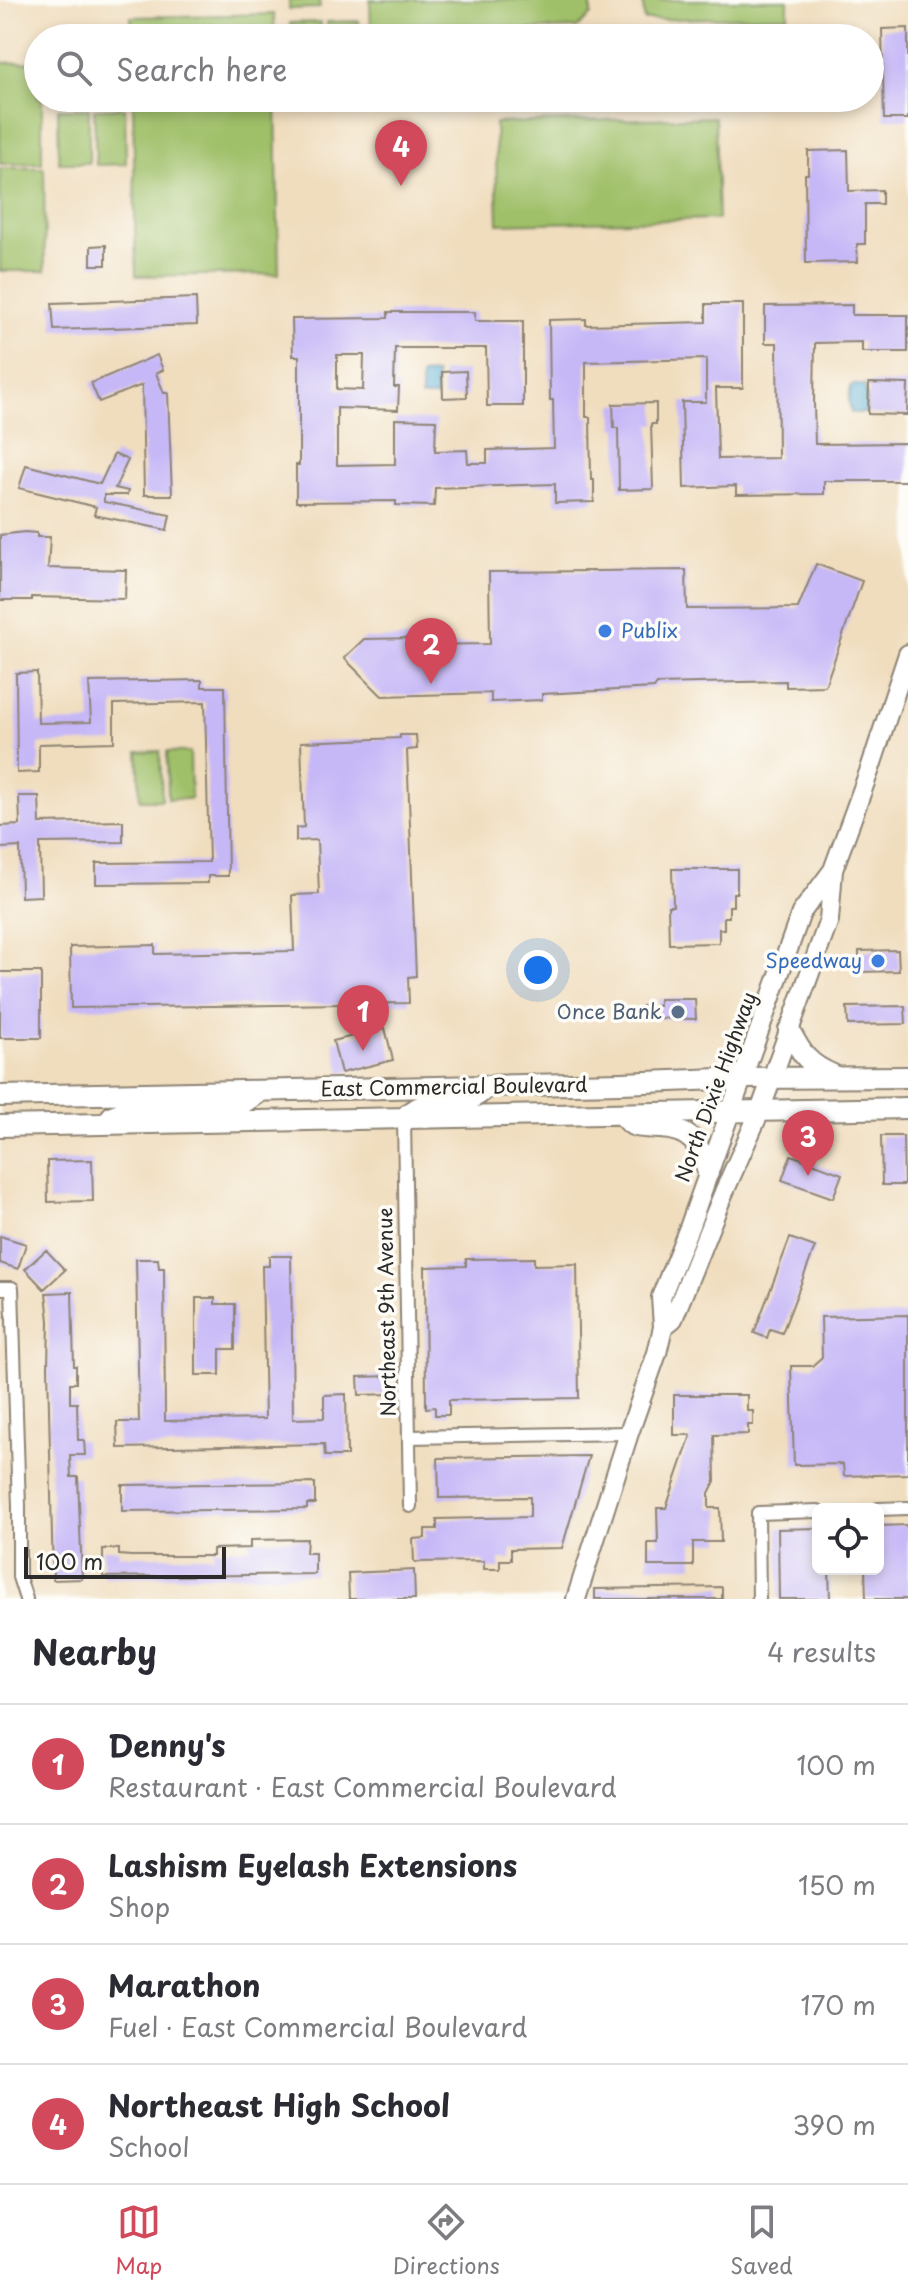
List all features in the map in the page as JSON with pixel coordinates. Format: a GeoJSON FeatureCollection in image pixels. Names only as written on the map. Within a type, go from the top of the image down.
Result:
{"type":"FeatureCollection","features":[{"type":"Feature","properties":{"kind":"main road","name":"North Dixie Highway"},"geometry":{"type":"LineString","coordinates":[[663,1327],[673,1319],[760,1111],[829,920],[833,870],[908,654]]}},
{"type":"Feature","properties":{"kind":"main road","name":"North Dixie Highway"},"geometry":{"type":"LineString","coordinates":[[576,1599],[657,1353],[663,1327],[661,1297],[801,913],[833,870]]}},
{"type":"Feature","properties":{"kind":"main road"},"geometry":{"type":"LineString","coordinates":[[789,1030],[804,1057],[816,1068],[841,1078]]}},
{"type":"Feature","properties":{"kind":"main road","name":"East Commercial Boulevard"},"geometry":{"type":"LineString","coordinates":[[0,1096],[743,1078],[908,1077]]}},
{"type":"Feature","properties":{"kind":"main road"},"geometry":{"type":"LineString","coordinates":[[404,1118],[411,1110],[429,1103],[463,1102],[480,1094],[487,1086]]}},
{"type":"Feature","properties":{"kind":"main road"},"geometry":{"type":"LineString","coordinates":[[286,1121],[288,1116],[303,1110],[380,1106],[405,1096],[411,1088]]}},
{"type":"Feature","properties":{"kind":"main road"},"geometry":{"type":"LineString","coordinates":[[106,1124],[112,1116],[132,1109],[233,1106],[262,1091]]}},
{"type":"Feature","properties":{"kind":"main road"},"geometry":{"type":"LineString","coordinates":[[0,1116],[78,1113],[91,1107],[105,1094]]}},
{"type":"Feature","properties":{"kind":"main road","name":"East Commercial Boulevard"},"geometry":{"type":"LineString","coordinates":[[0,1126],[908,1108]]}},
{"type":"Feature","properties":{"kind":"main road"},"geometry":{"type":"LineString","coordinates":[[620,1113],[634,1125],[684,1132],[704,1155],[708,1173]]}},
{"type":"Feature","properties":{"kind":"street","name":"Northeast 9th Avenue"},"geometry":{"type":"LineString","coordinates":[[404,1118],[410,1506]]}},
{"type":"Feature","properties":{"kind":"street"},"geometry":{"type":"LineString","coordinates":[[6,1288],[19,1507],[19,1577],[25,1599]]}},
{"type":"Feature","properties":{"kind":"street"},"geometry":{"type":"LineString","coordinates":[[409,1437],[629,1433]]}},
{"type":"Feature","properties":{"kind":"street"},"geometry":{"type":"LineString","coordinates":[[884,1509],[908,1508]]}},
{"type":"Feature","properties":{"kind":"street"},"geometry":{"type":"LineString","coordinates":[[759,1599],[758,1513],[812,1511]]}},
{"type":"Feature","properties":{"kind":"green space"},"geometry":{"type":"Polygon","coordinates":[[[289,0],[319,0],[320,8],[289,9],[289,0]]]}},
{"type":"Feature","properties":{"kind":"green space"},"geometry":{"type":"Polygon","coordinates":[[[370,0],[591,0],[591,15],[581,24],[371,24],[370,0]]]}},
{"type":"Feature","properties":{"kind":"green space"},"geometry":{"type":"Polygon","coordinates":[[[643,0],[788,0],[788,16],[644,20],[643,0]]]}},
{"type":"Feature","properties":{"kind":"green space"},"geometry":{"type":"Polygon","coordinates":[[[274,14],[274,24],[131,24],[131,17],[274,14]]]}},
{"type":"Feature","properties":{"kind":"green space"},"geometry":{"type":"Polygon","coordinates":[[[359,21],[359,24],[327,24],[359,21]]]}},
{"type":"Feature","properties":{"kind":"green space"},"geometry":{"type":"Polygon","coordinates":[[[321,22],[321,24],[290,24],[321,22]]]}},
{"type":"Feature","properties":{"kind":"green space"},"geometry":{"type":"Polygon","coordinates":[[[24,62],[24,112],[42,112],[42,163],[0,164],[0,63],[24,62]]]}},
{"type":"Feature","properties":{"kind":"green space"},"geometry":{"type":"Polygon","coordinates":[[[58,112],[89,112],[89,163],[59,163],[58,112]]]}},
{"type":"Feature","properties":{"kind":"green space"},"geometry":{"type":"Polygon","coordinates":[[[94,112],[125,112],[126,164],[96,165],[94,112]]]}},
{"type":"Feature","properties":{"kind":"green space"},"geometry":{"type":"Polygon","coordinates":[[[133,112],[276,112],[279,274],[136,276],[133,112]]]}},
{"type":"Feature","properties":{"kind":"green space"},"geometry":{"type":"Polygon","coordinates":[[[715,117],[718,219],[498,224],[495,123],[715,117]]]}},
{"type":"Feature","properties":{"kind":"green space"},"geometry":{"type":"Polygon","coordinates":[[[0,168],[44,168],[45,271],[0,271],[0,168]]]}},
{"type":"Feature","properties":{"kind":"green space"},"geometry":{"type":"Polygon","coordinates":[[[160,751],[162,800],[140,800],[138,752],[160,751]]]}},
{"type":"Feature","properties":{"kind":"green space"},"geometry":{"type":"Polygon","coordinates":[[[167,752],[190,752],[191,799],[168,799],[167,752]]]}},
{"type":"Feature","properties":{"kind":"water"},"geometry":{"type":"Polygon","coordinates":[[[436,374],[436,397],[421,397],[421,375],[436,374]]]}},
{"type":"Feature","properties":{"kind":"water"},"geometry":{"type":"Polygon","coordinates":[[[851,385],[864,385],[866,413],[851,413],[851,385]]]}},
{"type":"Feature","properties":{"kind":"building"},"geometry":{"type":"Polygon","coordinates":[[[908,28],[908,119],[884,119],[884,29],[908,28]]]}},
{"type":"Feature","properties":{"kind":"building"},"geometry":{"type":"Polygon","coordinates":[[[848,150],[849,191],[882,190],[882,204],[865,204],[865,244],[857,244],[858,262],[806,263],[805,174],[808,174],[808,151],[848,150]]]}},
{"type":"Feature","properties":{"kind":"building"},"geometry":{"type":"Polygon","coordinates":[[[106,245],[106,265],[91,265],[91,246],[106,245]]]}},
{"type":"Feature","properties":{"kind":"building"},"geometry":{"type":"Polygon","coordinates":[[[196,298],[197,325],[54,330],[52,303],[196,298]]]}},
{"type":"Feature","properties":{"kind":"building"},"geometry":{"type":"Polygon","coordinates":[[[706,304],[743,304],[743,388],[716,388],[718,459],[778,458],[777,343],[765,343],[765,306],[852,305],[852,315],[908,315],[908,352],[862,352],[862,342],[815,343],[814,403],[815,444],[908,443],[908,481],[824,481],[824,494],[736,495],[736,486],[684,488],[682,402],[706,402],[706,359],[586,362],[586,417],[590,417],[594,502],[555,503],[555,484],[435,488],[434,506],[396,505],[396,501],[296,502],[299,356],[293,356],[292,319],[388,318],[388,312],[475,312],[475,321],[523,321],[523,406],[487,406],[486,348],[395,348],[394,387],[399,387],[398,410],[337,408],[337,465],[395,464],[395,419],[436,420],[435,451],[467,450],[468,463],[487,463],[487,450],[554,448],[549,320],[586,319],[586,325],[706,322],[706,304]],[[337,355],[337,389],[363,390],[364,355],[337,355]]]}},
{"type":"Feature","properties":{"kind":"building"},"geometry":{"type":"Polygon","coordinates":[[[157,355],[163,370],[156,373],[164,393],[168,393],[172,495],[144,495],[142,385],[99,402],[91,383],[157,355]]]}},
{"type":"Feature","properties":{"kind":"building"},"geometry":{"type":"Polygon","coordinates":[[[466,371],[467,397],[443,398],[442,372],[466,371]]]}},
{"type":"Feature","properties":{"kind":"building"},"geometry":{"type":"Polygon","coordinates":[[[869,383],[908,384],[907,415],[868,414],[869,383]]]}},
{"type":"Feature","properties":{"kind":"building"},"geometry":{"type":"Polygon","coordinates":[[[656,403],[656,424],[651,424],[653,489],[619,490],[618,428],[614,428],[613,404],[656,403]]]}},
{"type":"Feature","properties":{"kind":"building"},"geometry":{"type":"Polygon","coordinates":[[[114,454],[128,460],[115,488],[128,491],[127,495],[104,495],[104,502],[170,515],[167,530],[94,515],[96,507],[19,488],[26,465],[100,484],[114,454]]]}},
{"type":"Feature","properties":{"kind":"building"},"geometry":{"type":"Polygon","coordinates":[[[37,533],[37,537],[50,537],[48,568],[126,570],[125,599],[32,597],[32,600],[0,600],[0,535],[37,533]]]}},
{"type":"Feature","properties":{"kind":"building"},"geometry":{"type":"Polygon","coordinates":[[[816,564],[862,581],[825,686],[786,687],[786,681],[657,684],[654,688],[542,694],[542,700],[491,702],[491,693],[382,696],[344,658],[364,639],[417,638],[417,645],[490,644],[489,572],[686,570],[687,609],[798,608],[816,564]]]}},
{"type":"Feature","properties":{"kind":"building"},"geometry":{"type":"Polygon","coordinates":[[[37,672],[38,723],[91,722],[89,682],[202,680],[202,687],[225,687],[228,876],[208,876],[208,883],[96,884],[96,863],[209,862],[205,702],[114,704],[114,742],[39,744],[39,772],[17,773],[16,673],[37,672]]]}},
{"type":"Feature","properties":{"kind":"building"},"geometry":{"type":"Polygon","coordinates":[[[400,735],[416,735],[417,749],[407,750],[416,976],[408,977],[409,1003],[71,1008],[70,947],[155,945],[155,954],[294,951],[292,895],[319,894],[317,840],[296,841],[296,828],[304,827],[301,742],[400,738],[400,735]]]}},
{"type":"Feature","properties":{"kind":"building"},"geometry":{"type":"Polygon","coordinates":[[[19,796],[39,796],[40,823],[123,821],[123,842],[40,843],[41,896],[21,897],[20,847],[0,848],[0,826],[20,825],[19,796]]]}},
{"type":"Feature","properties":{"kind":"building"},"geometry":{"type":"Polygon","coordinates":[[[672,869],[737,869],[737,893],[733,893],[729,917],[724,917],[724,929],[719,929],[719,943],[669,944],[668,906],[673,906],[672,869]]]}},
{"type":"Feature","properties":{"kind":"building"},"geometry":{"type":"Polygon","coordinates":[[[898,950],[899,971],[859,972],[859,951],[898,950]]]}},
{"type":"Feature","properties":{"kind":"building"},"geometry":{"type":"Polygon","coordinates":[[[0,972],[41,972],[41,1038],[0,1038],[0,972]]]}},
{"type":"Feature","properties":{"kind":"building"},"geometry":{"type":"Polygon","coordinates":[[[659,999],[695,999],[696,1019],[642,1018],[642,1006],[659,1006],[659,999]]]}},
{"type":"Feature","properties":{"kind":"building"},"geometry":{"type":"Polygon","coordinates":[[[905,1006],[906,1024],[848,1025],[847,1007],[905,1006]]]}},
{"type":"Feature","properties":{"kind":"building"},"geometry":{"type":"Polygon","coordinates":[[[385,1028],[393,1060],[341,1073],[333,1041],[385,1028]]]}},
{"type":"Feature","properties":{"kind":"building"},"geometry":{"type":"Polygon","coordinates":[[[881,1136],[903,1136],[904,1185],[882,1185],[881,1136]]]}},
{"type":"Feature","properties":{"kind":"building"},"geometry":{"type":"Polygon","coordinates":[[[791,1155],[842,1174],[833,1198],[782,1180],[791,1155]]]}},
{"type":"Feature","properties":{"kind":"building"},"geometry":{"type":"Polygon","coordinates":[[[92,1160],[93,1201],[48,1202],[47,1161],[92,1160]]]}},
{"type":"Feature","properties":{"kind":"building"},"geometry":{"type":"Polygon","coordinates":[[[0,1236],[26,1244],[18,1269],[0,1263],[0,1236]]]}},
{"type":"Feature","properties":{"kind":"building"},"geometry":{"type":"Polygon","coordinates":[[[790,1238],[815,1247],[782,1333],[770,1329],[767,1338],[754,1333],[790,1238]]]}},
{"type":"Feature","properties":{"kind":"building"},"geometry":{"type":"Polygon","coordinates":[[[46,1250],[65,1270],[44,1289],[25,1269],[46,1250]]]}},
{"type":"Feature","properties":{"kind":"building"},"geometry":{"type":"Polygon","coordinates":[[[269,1256],[291,1256],[293,1419],[324,1418],[324,1395],[346,1394],[347,1456],[325,1456],[324,1444],[118,1448],[117,1422],[139,1422],[136,1259],[158,1259],[159,1268],[164,1268],[165,1421],[265,1419],[262,1266],[269,1266],[269,1256]]]}},
{"type":"Feature","properties":{"kind":"building"},"geometry":{"type":"Polygon","coordinates":[[[534,1258],[534,1265],[577,1264],[579,1398],[449,1400],[449,1415],[435,1415],[435,1407],[426,1408],[425,1267],[466,1266],[466,1259],[534,1258]]]}},
{"type":"Feature","properties":{"kind":"building"},"geometry":{"type":"Polygon","coordinates":[[[72,1292],[76,1383],[70,1383],[70,1403],[77,1403],[78,1440],[84,1440],[85,1455],[70,1455],[71,1477],[78,1477],[82,1579],[53,1580],[46,1293],[72,1292]]]}},
{"type":"Feature","properties":{"kind":"building"},"geometry":{"type":"Polygon","coordinates":[[[196,1298],[215,1298],[215,1304],[235,1304],[235,1349],[220,1349],[220,1375],[196,1375],[196,1298]]]}},
{"type":"Feature","properties":{"kind":"building"},"geometry":{"type":"Polygon","coordinates":[[[908,1315],[908,1474],[844,1476],[843,1464],[794,1465],[791,1366],[812,1366],[822,1357],[821,1317],[908,1315]]]}},
{"type":"Feature","properties":{"kind":"building"},"geometry":{"type":"Polygon","coordinates":[[[392,1376],[393,1394],[359,1395],[358,1377],[392,1376]]]}},
{"type":"Feature","properties":{"kind":"building"},"geometry":{"type":"Polygon","coordinates":[[[674,1395],[747,1395],[747,1411],[753,1411],[753,1425],[748,1425],[748,1434],[714,1435],[715,1481],[709,1493],[709,1508],[720,1508],[721,1542],[693,1542],[693,1566],[648,1566],[648,1543],[658,1543],[657,1508],[666,1508],[691,1435],[674,1435],[674,1395]]]}},
{"type":"Feature","properties":{"kind":"building"},"geometry":{"type":"Polygon","coordinates":[[[589,1456],[562,1548],[511,1549],[511,1560],[500,1560],[500,1569],[484,1569],[484,1561],[414,1562],[413,1539],[425,1538],[425,1529],[437,1529],[437,1519],[530,1517],[530,1497],[439,1498],[438,1458],[589,1456]]]}},
{"type":"Feature","properties":{"kind":"building"},"geometry":{"type":"Polygon","coordinates":[[[315,1483],[315,1504],[307,1504],[307,1509],[122,1511],[122,1485],[315,1483]]]}},
{"type":"Feature","properties":{"kind":"building"},"geometry":{"type":"Polygon","coordinates":[[[908,1525],[908,1599],[866,1599],[865,1575],[884,1575],[884,1526],[908,1525]]]}},
{"type":"Feature","properties":{"kind":"building"},"geometry":{"type":"Polygon","coordinates":[[[812,1528],[812,1575],[829,1575],[830,1599],[779,1599],[778,1529],[812,1528]]]}},
{"type":"Feature","properties":{"kind":"building"},"geometry":{"type":"Polygon","coordinates":[[[307,1539],[306,1553],[315,1553],[315,1574],[103,1577],[103,1549],[119,1549],[119,1555],[131,1556],[213,1556],[213,1549],[250,1548],[250,1540],[307,1539]]]}},
{"type":"Feature","properties":{"kind":"building"},"geometry":{"type":"Polygon","coordinates":[[[414,1570],[415,1599],[349,1599],[348,1573],[414,1570]]]}},
{"type":"Feature","properties":{"kind":"building"},"geometry":{"type":"Polygon","coordinates":[[[722,1587],[722,1599],[595,1599],[595,1589],[722,1587]]]}},
{"type":"Feature","properties":{"kind":"place","name":"Northeast High School"},"geometry":{"type":"Point","coordinates":[401,186]}},
{"type":"Feature","properties":{"kind":"place","name":"Publix"},"geometry":{"type":"Point","coordinates":[605,631]}},
{"type":"Feature","properties":{"kind":"place","name":"Lashism Eyelash Extensions"},"geometry":{"type":"Point","coordinates":[431,684]}},
{"type":"Feature","properties":{"kind":"place","name":"Speedway"},"geometry":{"type":"Point","coordinates":[878,961]}},
{"type":"Feature","properties":{"kind":"place","name":"Once Bank"},"geometry":{"type":"Point","coordinates":[678,1012]}},
{"type":"Feature","properties":{"kind":"place","name":"Denny's"},"geometry":{"type":"Point","coordinates":[363,1051]}},
{"type":"Feature","properties":{"kind":"place","name":"Marathon"},"geometry":{"type":"Point","coordinates":[808,1176]}}]}
